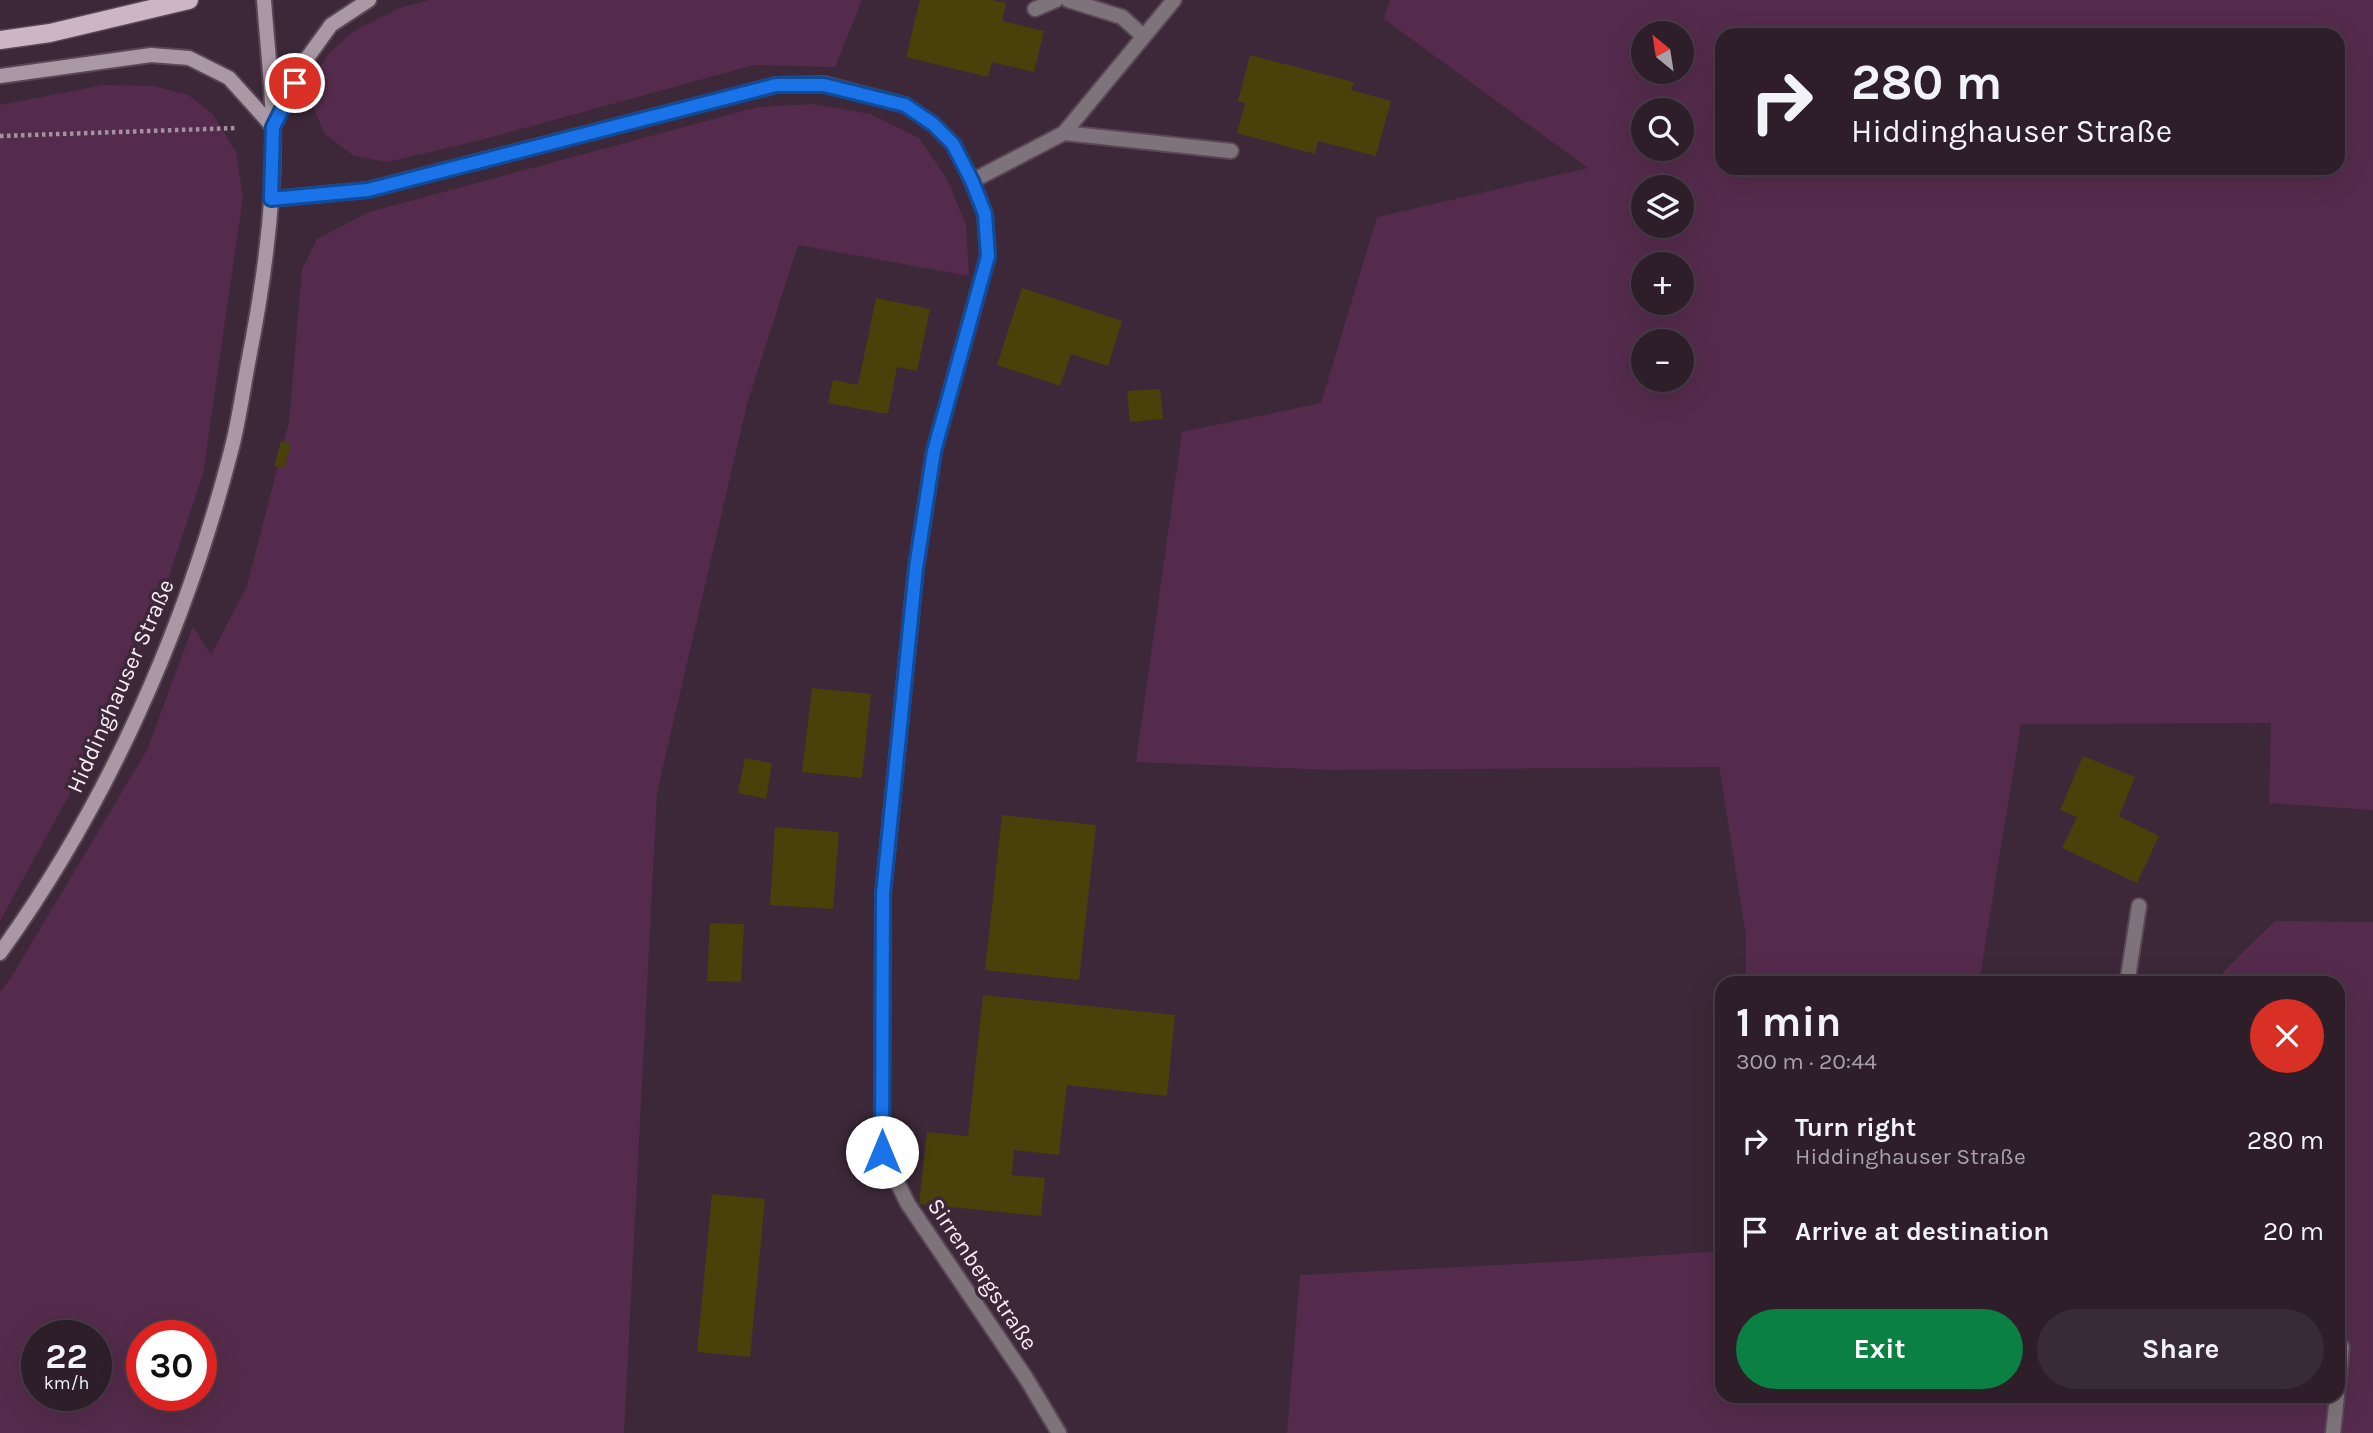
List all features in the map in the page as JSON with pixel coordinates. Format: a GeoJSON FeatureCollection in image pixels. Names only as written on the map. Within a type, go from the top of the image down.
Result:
{"type":"FeatureCollection","features":[{"type":"Feature","properties":{"kind":"main road"},"geometry":{"type":"LineString","coordinates":[[0,40],[50,33],[189,0]]}},
{"type":"Feature","properties":{"kind":"street","name":"Hiddinghauser Straße"},"geometry":{"type":"LineString","coordinates":[[0,953],[84,820],[128,735],[177,624],[232,449],[255,330],[271,199],[273,127],[264,0]]}},
{"type":"Feature","properties":{"kind":"street","name":"Hiddinghauser Straße"},"geometry":{"type":"LineString","coordinates":[[273,127],[306,61],[331,25],[369,0]]}},
{"type":"Feature","properties":{"kind":"street"},"geometry":{"type":"LineString","coordinates":[[1035,9],[1056,0]]}},
{"type":"Feature","properties":{"kind":"street"},"geometry":{"type":"LineString","coordinates":[[1068,0],[1122,17],[1143,36]]}},
{"type":"Feature","properties":{"kind":"street"},"geometry":{"type":"LineString","coordinates":[[972,181],[1064,133],[1174,0]]}},
{"type":"Feature","properties":{"kind":"street"},"geometry":{"type":"LineString","coordinates":[[0,76],[151,55],[189,58],[229,78],[273,127]]}},
{"type":"Feature","properties":{"kind":"street","name":"Sirrenbergstraße"},"geometry":{"type":"LineString","coordinates":[[271,199],[368,190],[776,85],[824,85],[905,105],[933,124],[953,144],[985,214],[988,256],[934,451],[916,568],[883,894],[882,1152],[908,1204],[1026,1378],[1059,1433]]}},
{"type":"Feature","properties":{"kind":"street"},"geometry":{"type":"LineString","coordinates":[[1064,133],[1231,151]]}},
{"type":"Feature","properties":{"kind":"street"},"geometry":{"type":"LineString","coordinates":[[2128,976],[2138,906]]}},
{"type":"Feature","properties":{"kind":"street"},"geometry":{"type":"LineString","coordinates":[[2333,1433],[2336,1403]]}},
{"type":"Feature","properties":{"kind":"path"},"geometry":{"type":"LineString","coordinates":[[0,136],[273,127]]}},
{"type":"Feature","properties":{"kind":"shaded area"},"geometry":{"type":"Polygon","coordinates":[[[429,0],[862,0],[835,67],[754,65],[477,141],[387,162],[354,156],[325,134],[313,107],[315,76],[329,53],[354,31],[400,8],[429,0]]]}},
{"type":"Feature","properties":{"kind":"shaded area"},"geometry":{"type":"Polygon","coordinates":[[[1390,0],[2373,0],[2373,810],[2269,803],[2271,723],[2021,724],[1980,976],[1746,976],[1746,935],[1719,767],[1331,770],[1136,762],[1182,432],[1321,403],[1377,217],[1588,168],[1384,19],[1390,0]]]}},
{"type":"Feature","properties":{"kind":"shaded area"},"geometry":{"type":"Polygon","coordinates":[[[103,85],[154,86],[188,95],[212,113],[236,152],[243,197],[203,474],[162,597],[111,719],[0,921],[0,105],[103,85]]]}},
{"type":"Feature","properties":{"kind":"shaded area"},"geometry":{"type":"Polygon","coordinates":[[[812,104],[870,114],[919,138],[947,179],[966,225],[969,276],[798,245],[747,404],[657,793],[624,1433],[0,1433],[0,992],[147,750],[193,626],[211,655],[247,586],[289,422],[302,269],[317,239],[369,212],[758,107],[812,104]]]}},
{"type":"Feature","properties":{"kind":"shaded area"},"geometry":{"type":"Polygon","coordinates":[[[2275,921],[2373,922],[2373,1433],[1287,1433],[1300,1275],[1715,1251],[1715,1403],[2345,1403],[2345,976],[2219,976],[2275,921]]]}},
{"type":"Feature","properties":{"kind":"building"},"geometry":{"type":"Polygon","coordinates":[[[920,0],[992,0],[1006,3],[1002,21],[1044,31],[1034,72],[992,62],[988,77],[906,57],[920,0]]]}},
{"type":"Feature","properties":{"kind":"building"},"geometry":{"type":"Polygon","coordinates":[[[1250,55],[1354,82],[1351,90],[1391,101],[1376,156],[1318,141],[1315,154],[1237,133],[1245,103],[1238,101],[1250,55]]]}},
{"type":"Feature","properties":{"kind":"building"},"geometry":{"type":"Polygon","coordinates":[[[1022,288],[1122,321],[1108,366],[1071,354],[1060,386],[997,365],[1022,288]]]}},
{"type":"Feature","properties":{"kind":"building"},"geometry":{"type":"Polygon","coordinates":[[[876,298],[930,309],[917,371],[897,367],[888,414],[828,403],[833,380],[858,385],[876,298]]]}},
{"type":"Feature","properties":{"kind":"building"},"geometry":{"type":"Polygon","coordinates":[[[1160,389],[1163,419],[1130,422],[1127,391],[1160,389]]]}},
{"type":"Feature","properties":{"kind":"building"},"geometry":{"type":"Polygon","coordinates":[[[281,441],[291,444],[284,468],[274,466],[281,441]]]}},
{"type":"Feature","properties":{"kind":"building"},"geometry":{"type":"Polygon","coordinates":[[[812,688],[871,694],[862,778],[802,772],[812,688]]]}},
{"type":"Feature","properties":{"kind":"building"},"geometry":{"type":"Polygon","coordinates":[[[2083,756],[2135,777],[2119,816],[2159,836],[2137,883],[2062,848],[2077,817],[2060,810],[2083,756]]]}},
{"type":"Feature","properties":{"kind":"building"},"geometry":{"type":"Polygon","coordinates":[[[745,758],[772,763],[766,799],[738,793],[745,758]]]}},
{"type":"Feature","properties":{"kind":"building"},"geometry":{"type":"Polygon","coordinates":[[[1002,815],[1096,825],[1079,980],[985,970],[1002,815]]]}},
{"type":"Feature","properties":{"kind":"building"},"geometry":{"type":"Polygon","coordinates":[[[775,827],[839,832],[833,909],[770,905],[775,827]]]}},
{"type":"Feature","properties":{"kind":"building"},"geometry":{"type":"Polygon","coordinates":[[[710,923],[744,924],[741,982],[707,981],[710,923]]]}},
{"type":"Feature","properties":{"kind":"building"},"geometry":{"type":"Polygon","coordinates":[[[983,995],[1175,1015],[1167,1096],[1067,1085],[1059,1155],[1014,1150],[1012,1175],[1045,1178],[1041,1216],[919,1204],[927,1132],[968,1136],[983,995]]]}},
{"type":"Feature","properties":{"kind":"building"},"geometry":{"type":"Polygon","coordinates":[[[712,1194],[765,1199],[750,1357],[697,1352],[712,1194]]]}},
{"type":"Feature","properties":{"kind":"route"},"geometry":{"type":"LineString","coordinates":[[295,83],[273,127],[271,199],[368,190],[776,85],[824,85],[905,105],[933,124],[953,144],[985,214],[988,256],[934,451],[916,568],[883,894],[882,1152]]}}]}
